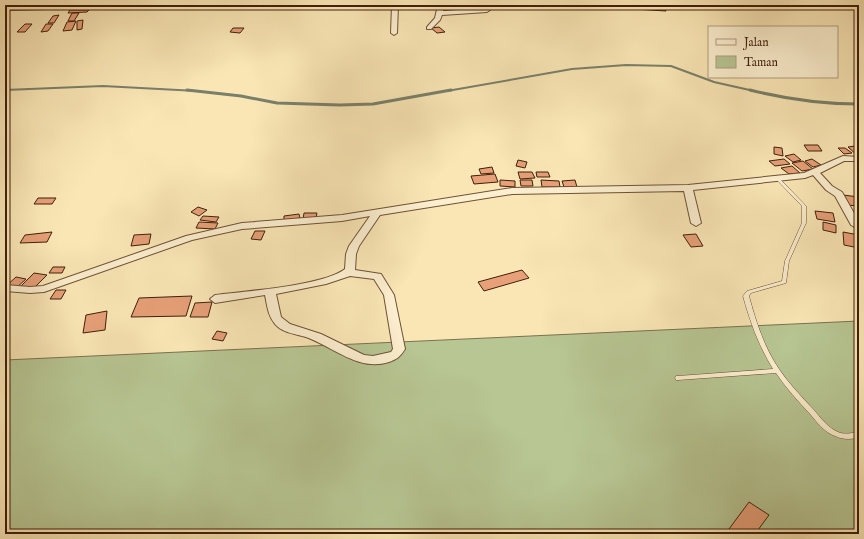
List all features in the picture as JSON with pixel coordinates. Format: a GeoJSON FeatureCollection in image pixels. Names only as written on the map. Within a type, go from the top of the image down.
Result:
{"type":"FeatureCollection","features":[{"type":"Feature","properties":{"kind":"street"},"geometry":{"type":"LineString","coordinates":[[5,8],[130,5]]}},
{"type":"Feature","properties":{"kind":"street"},"geometry":{"type":"LineString","coordinates":[[394,33],[395,5]]}},
{"type":"Feature","properties":{"kind":"street"},"geometry":{"type":"LineString","coordinates":[[429,28],[438,19],[441,13],[441,5]]}},
{"type":"Feature","properties":{"kind":"street"},"geometry":{"type":"LineString","coordinates":[[441,13],[487,10]]}},
{"type":"Feature","properties":{"kind":"street"},"geometry":{"type":"LineString","coordinates":[[5,288],[30,290],[44,289],[190,238],[214,232],[266,223],[342,218],[518,190],[688,188],[777,178],[815,172],[843,158],[859,159]]}},
{"type":"Feature","properties":{"kind":"street"},"geometry":{"type":"LineString","coordinates":[[815,172],[829,188],[839,194],[856,225]]}},
{"type":"Feature","properties":{"kind":"street"},"geometry":{"type":"LineString","coordinates":[[688,188],[696,223]]}},
{"type":"Feature","properties":{"kind":"street"},"geometry":{"type":"LineString","coordinates":[[215,299],[270,291],[338,278],[348,272],[351,266],[351,252],[377,213]]}},
{"type":"Feature","properties":{"kind":"street"},"geometry":{"type":"LineString","coordinates":[[270,291],[274,317],[282,325],[318,337],[358,359],[375,361],[395,355],[399,349],[389,295],[377,276],[348,272]]}},
{"type":"Feature","properties":{"kind":"lane"},"geometry":{"type":"LineString","coordinates":[[777,178],[804,206],[804,223],[787,261],[784,282],[756,289],[749,292],[746,296],[760,341],[776,371],[790,390],[827,429],[844,437],[859,435]]}},
{"type":"Feature","properties":{"kind":"lane"},"geometry":{"type":"LineString","coordinates":[[678,378],[776,371]]}},
{"type":"Feature","properties":{"kind":"green space"},"geometry":{"type":"Polygon","coordinates":[[[859,321],[859,534],[5,534],[5,360],[859,321]]]}},
{"type":"Feature","properties":{"kind":"building"},"geometry":{"type":"Polygon","coordinates":[[[619,5],[665,8],[666,11],[619,8],[619,5]]]}},
{"type":"Feature","properties":{"kind":"building"},"geometry":{"type":"Polygon","coordinates":[[[633,5],[665,5],[665,8],[633,5]]]}},
{"type":"Feature","properties":{"kind":"building"},"geometry":{"type":"Polygon","coordinates":[[[70,10],[89,10],[87,12],[68,13],[70,10]]]}},
{"type":"Feature","properties":{"kind":"building"},"geometry":{"type":"Polygon","coordinates":[[[72,13],[79,13],[74,21],[68,21],[72,13]]]}},
{"type":"Feature","properties":{"kind":"building"},"geometry":{"type":"Polygon","coordinates":[[[59,15],[54,23],[48,23],[53,16],[59,15]]]}},
{"type":"Feature","properties":{"kind":"building"},"geometry":{"type":"Polygon","coordinates":[[[83,20],[82,29],[77,30],[77,21],[83,20]]]}},
{"type":"Feature","properties":{"kind":"building"},"geometry":{"type":"Polygon","coordinates":[[[76,21],[72,30],[63,31],[67,22],[76,21]]]}},
{"type":"Feature","properties":{"kind":"building"},"geometry":{"type":"Polygon","coordinates":[[[25,24],[32,24],[25,32],[17,32],[25,24]]]}},
{"type":"Feature","properties":{"kind":"building"},"geometry":{"type":"Polygon","coordinates":[[[46,24],[53,24],[48,31],[41,32],[46,24]]]}},
{"type":"Feature","properties":{"kind":"building"},"geometry":{"type":"Polygon","coordinates":[[[439,27],[445,32],[437,33],[431,28],[439,27]]]}},
{"type":"Feature","properties":{"kind":"building"},"geometry":{"type":"Polygon","coordinates":[[[233,28],[244,28],[240,33],[230,32],[233,28]]]}},
{"type":"Feature","properties":{"kind":"building"},"geometry":{"type":"Polygon","coordinates":[[[804,145],[818,145],[822,151],[808,151],[804,145]]]}},
{"type":"Feature","properties":{"kind":"building"},"geometry":{"type":"Polygon","coordinates":[[[855,146],[859,150],[859,157],[848,147],[855,146]]]}},
{"type":"Feature","properties":{"kind":"building"},"geometry":{"type":"Polygon","coordinates":[[[774,147],[782,148],[783,156],[774,154],[774,147]]]}},
{"type":"Feature","properties":{"kind":"building"},"geometry":{"type":"Polygon","coordinates":[[[838,148],[845,148],[852,153],[844,154],[838,148]]]}},
{"type":"Feature","properties":{"kind":"building"},"geometry":{"type":"Polygon","coordinates":[[[794,154],[801,160],[793,162],[785,156],[794,154]]]}},
{"type":"Feature","properties":{"kind":"building"},"geometry":{"type":"Polygon","coordinates":[[[784,159],[790,164],[775,166],[769,161],[784,159]]]}},
{"type":"Feature","properties":{"kind":"building"},"geometry":{"type":"Polygon","coordinates":[[[812,159],[821,165],[813,167],[805,161],[812,159]]]}},
{"type":"Feature","properties":{"kind":"building"},"geometry":{"type":"Polygon","coordinates":[[[518,160],[527,162],[525,168],[516,166],[518,160]]]}},
{"type":"Feature","properties":{"kind":"building"},"geometry":{"type":"Polygon","coordinates":[[[803,161],[813,169],[802,171],[792,163],[803,161]]]}},
{"type":"Feature","properties":{"kind":"building"},"geometry":{"type":"Polygon","coordinates":[[[792,166],[800,173],[789,174],[781,168],[792,166]]]}},
{"type":"Feature","properties":{"kind":"building"},"geometry":{"type":"Polygon","coordinates":[[[492,167],[494,173],[481,174],[479,169],[492,167]]]}},
{"type":"Feature","properties":{"kind":"building"},"geometry":{"type":"Polygon","coordinates":[[[518,172],[532,172],[535,178],[520,179],[518,172]]]}},
{"type":"Feature","properties":{"kind":"building"},"geometry":{"type":"Polygon","coordinates":[[[536,172],[548,172],[550,177],[537,177],[536,172]]]}},
{"type":"Feature","properties":{"kind":"building"},"geometry":{"type":"Polygon","coordinates":[[[495,174],[498,182],[474,184],[471,176],[495,174]]]}},
{"type":"Feature","properties":{"kind":"building"},"geometry":{"type":"Polygon","coordinates":[[[500,180],[515,181],[515,187],[500,186],[500,180]]]}},
{"type":"Feature","properties":{"kind":"building"},"geometry":{"type":"Polygon","coordinates":[[[520,180],[532,180],[533,186],[521,186],[520,180]]]}},
{"type":"Feature","properties":{"kind":"building"},"geometry":{"type":"Polygon","coordinates":[[[541,180],[559,181],[560,187],[542,187],[541,180]]]}},
{"type":"Feature","properties":{"kind":"building"},"geometry":{"type":"Polygon","coordinates":[[[575,180],[577,187],[564,187],[562,181],[575,180]]]}},
{"type":"Feature","properties":{"kind":"building"},"geometry":{"type":"Polygon","coordinates":[[[843,195],[859,197],[859,206],[846,205],[843,195]]]}},
{"type":"Feature","properties":{"kind":"building"},"geometry":{"type":"Polygon","coordinates":[[[38,198],[56,198],[52,204],[34,204],[38,198]]]}},
{"type":"Feature","properties":{"kind":"building"},"geometry":{"type":"Polygon","coordinates":[[[198,207],[207,210],[199,216],[191,212],[198,207]]]}},
{"type":"Feature","properties":{"kind":"building"},"geometry":{"type":"Polygon","coordinates":[[[815,211],[833,213],[835,222],[817,219],[815,211]]]}},
{"type":"Feature","properties":{"kind":"building"},"geometry":{"type":"Polygon","coordinates":[[[304,213],[317,213],[316,218],[303,219],[304,213]]]}},
{"type":"Feature","properties":{"kind":"building"},"geometry":{"type":"Polygon","coordinates":[[[299,214],[300,218],[284,220],[284,216],[299,214]]]}},
{"type":"Feature","properties":{"kind":"building"},"geometry":{"type":"Polygon","coordinates":[[[203,216],[219,217],[216,222],[200,220],[203,216]]]}},
{"type":"Feature","properties":{"kind":"building"},"geometry":{"type":"Polygon","coordinates":[[[199,222],[218,223],[215,229],[196,228],[199,222]]]}},
{"type":"Feature","properties":{"kind":"building"},"geometry":{"type":"Polygon","coordinates":[[[823,222],[836,225],[836,233],[823,230],[823,222]]]}},
{"type":"Feature","properties":{"kind":"building"},"geometry":{"type":"Polygon","coordinates":[[[255,231],[265,231],[261,240],[251,239],[255,231]]]}},
{"type":"Feature","properties":{"kind":"building"},"geometry":{"type":"Polygon","coordinates":[[[52,232],[47,242],[20,243],[25,235],[52,232]]]}},
{"type":"Feature","properties":{"kind":"building"},"geometry":{"type":"Polygon","coordinates":[[[843,232],[859,235],[859,248],[844,245],[843,232]]]}},
{"type":"Feature","properties":{"kind":"building"},"geometry":{"type":"Polygon","coordinates":[[[151,234],[149,244],[131,246],[134,235],[151,234]]]}},
{"type":"Feature","properties":{"kind":"building"},"geometry":{"type":"Polygon","coordinates":[[[696,234],[703,246],[691,247],[683,235],[696,234]]]}},
{"type":"Feature","properties":{"kind":"building"},"geometry":{"type":"Polygon","coordinates":[[[53,267],[65,267],[62,273],[49,273],[53,267]]]}},
{"type":"Feature","properties":{"kind":"building"},"geometry":{"type":"Polygon","coordinates":[[[522,270],[529,278],[484,291],[478,282],[522,270]]]}},
{"type":"Feature","properties":{"kind":"building"},"geometry":{"type":"Polygon","coordinates":[[[34,273],[47,275],[33,289],[20,287],[34,273]]]}},
{"type":"Feature","properties":{"kind":"building"},"geometry":{"type":"Polygon","coordinates":[[[16,277],[26,279],[15,289],[5,287],[16,277]]]}},
{"type":"Feature","properties":{"kind":"building"},"geometry":{"type":"Polygon","coordinates":[[[56,290],[66,290],[61,299],[50,299],[56,290]]]}},
{"type":"Feature","properties":{"kind":"building"},"geometry":{"type":"Polygon","coordinates":[[[192,296],[186,316],[131,317],[139,298],[192,296]]]}},
{"type":"Feature","properties":{"kind":"building"},"geometry":{"type":"Polygon","coordinates":[[[212,302],[208,317],[190,317],[195,303],[212,302]]]}},
{"type":"Feature","properties":{"kind":"building"},"geometry":{"type":"Polygon","coordinates":[[[107,311],[105,330],[83,333],[86,315],[107,311]]]}},
{"type":"Feature","properties":{"kind":"building"},"geometry":{"type":"Polygon","coordinates":[[[217,331],[227,333],[223,341],[212,339],[217,331]]]}},
{"type":"Feature","properties":{"kind":"building"},"geometry":{"type":"Polygon","coordinates":[[[749,502],[769,515],[755,534],[737,534],[729,529],[749,502]]]}},
{"type":"Feature","properties":{"kind":"waterway"},"geometry":{"type":"LineString","coordinates":[[447,91],[572,69],[626,65],[671,66],[714,82],[754,91]]}},
{"type":"Feature","properties":{"kind":"waterway"},"geometry":{"type":"LineString","coordinates":[[5,90],[103,86],[195,91]]}},
{"type":"Feature","properties":{"kind":"waterway"},"geometry":{"type":"LineString","coordinates":[[187,90],[195,91]]}},
{"type":"Feature","properties":{"kind":"waterway"},"geometry":{"type":"LineString","coordinates":[[195,91],[241,96],[277,103],[340,105],[373,104],[451,90]]}},
{"type":"Feature","properties":{"kind":"waterway"},"geometry":{"type":"LineString","coordinates":[[750,90],[804,100],[859,104]]}}]}
